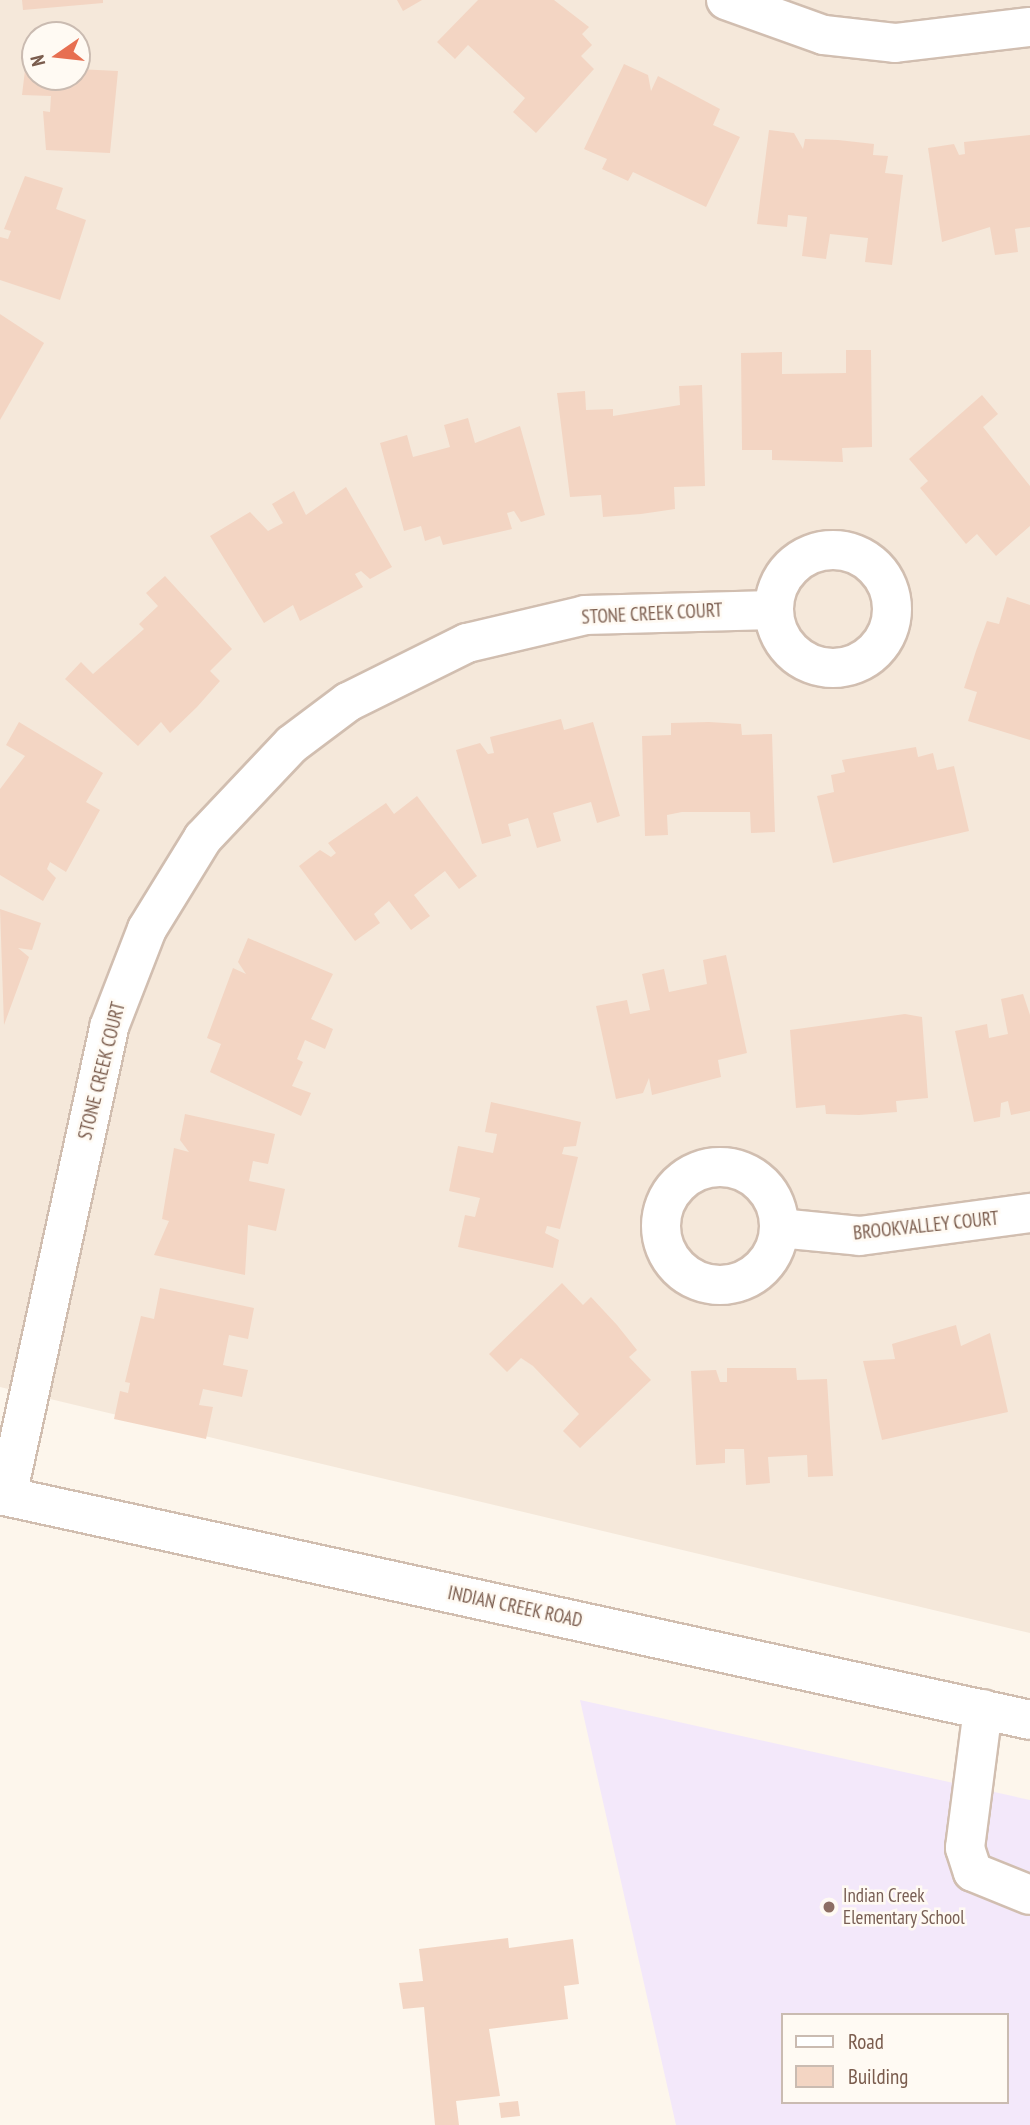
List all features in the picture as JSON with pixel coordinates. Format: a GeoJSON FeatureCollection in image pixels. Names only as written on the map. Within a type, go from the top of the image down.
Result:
{"type":"FeatureCollection","features":[{"type":"Feature","properties":{"kind":"street"},"geometry":{"type":"LineString","coordinates":[[726,0],[824,35],[895,43],[1030,27]]}},
{"type":"Feature","properties":{"kind":"street","name":"STONE CREEK COURT"},"geometry":{"type":"LineString","coordinates":[[3,1496],[109,1027],[147,929],[203,838],[292,744],[348,702],[467,643],[585,615],[773,610]]}},
{"type":"Feature","properties":{"kind":"street","name":"BROOKVALLEY COURT"},"geometry":{"type":"LineString","coordinates":[[779,1228],[860,1236],[1030,1213]]}},
{"type":"Feature","properties":{"kind":"street","name":"INDIAN CREEK ROAD"},"geometry":{"type":"LineString","coordinates":[[3,1496],[1030,1720]]}},
{"type":"Feature","properties":{"kind":"street"},"geometry":{"type":"LineString","coordinates":[[983,1709],[965,1848],[973,1872],[1030,1895]]}},
{"type":"Feature","properties":{"kind":"shaded area"},"geometry":{"type":"Polygon","coordinates":[[[0,0],[1030,0],[1030,1633],[0,1387],[0,0]]]}},
{"type":"Feature","properties":{"kind":"shaded area","name":"Indian Creek Elementary School"},"geometry":{"type":"Polygon","coordinates":[[[580,1700],[1030,1800],[1030,2125],[676,2125],[580,1700]]]}},
{"type":"Feature","properties":{"kind":"building"},"geometry":{"type":"Polygon","coordinates":[[[22,0],[103,0],[103,3],[23,10],[22,0]]]}},
{"type":"Feature","properties":{"kind":"building"},"geometry":{"type":"Polygon","coordinates":[[[397,0],[422,0],[403,11],[397,0]]]}},
{"type":"Feature","properties":{"kind":"building"},"geometry":{"type":"Polygon","coordinates":[[[478,0],[554,0],[589,27],[582,34],[592,45],[581,56],[594,69],[536,133],[513,112],[525,98],[468,45],[455,59],[437,42],[478,0]]]}},
{"type":"Feature","properties":{"kind":"building"},"geometry":{"type":"Polygon","coordinates":[[[624,64],[648,75],[651,91],[658,76],[720,109],[713,125],[740,137],[706,207],[633,172],[628,181],[602,169],[607,159],[584,149],[624,64]]]}},
{"type":"Feature","properties":{"kind":"building"},"geometry":{"type":"Polygon","coordinates":[[[91,70],[118,71],[110,153],[46,150],[43,111],[50,112],[51,96],[22,95],[22,91],[91,91],[91,70]]]}},
{"type":"Feature","properties":{"kind":"building"},"geometry":{"type":"Polygon","coordinates":[[[769,130],[794,133],[803,149],[805,139],[838,140],[874,144],[873,155],[888,156],[885,173],[903,175],[892,265],[865,262],[868,238],[830,234],[826,259],[802,256],[807,217],[788,215],[787,227],[757,224],[769,130]]]}},
{"type":"Feature","properties":{"kind":"building"},"geometry":{"type":"Polygon","coordinates":[[[1030,135],[1030,227],[1015,229],[1018,252],[995,255],[990,227],[942,242],[928,148],[954,144],[959,155],[965,154],[964,142],[1030,135]]]}},
{"type":"Feature","properties":{"kind":"building"},"geometry":{"type":"Polygon","coordinates":[[[25,176],[63,188],[56,209],[86,220],[60,300],[0,280],[0,237],[8,239],[11,231],[4,229],[25,176]]]}},
{"type":"Feature","properties":{"kind":"building"},"geometry":{"type":"Polygon","coordinates":[[[0,314],[44,343],[0,420],[0,314]]]}},
{"type":"Feature","properties":{"kind":"building"},"geometry":{"type":"Polygon","coordinates":[[[846,350],[871,350],[872,447],[842,448],[843,462],[772,460],[772,450],[742,450],[741,353],[782,352],[782,374],[846,373],[846,350]]]}},
{"type":"Feature","properties":{"kind":"building"},"geometry":{"type":"Polygon","coordinates":[[[702,385],[705,486],[674,487],[675,509],[641,514],[603,517],[601,495],[570,497],[557,393],[585,391],[586,410],[613,409],[613,416],[680,405],[679,386],[702,385]]]}},
{"type":"Feature","properties":{"kind":"building"},"geometry":{"type":"Polygon","coordinates":[[[982,395],[998,414],[983,427],[1030,486],[1030,526],[996,556],[977,534],[966,544],[920,488],[928,481],[909,459],[982,395]]]}},
{"type":"Feature","properties":{"kind":"building"},"geometry":{"type":"Polygon","coordinates":[[[468,418],[475,443],[520,426],[545,515],[521,522],[514,511],[507,513],[512,529],[443,545],[440,536],[425,541],[421,526],[404,531],[380,443],[407,435],[413,457],[450,447],[444,425],[468,418]]]}},
{"type":"Feature","properties":{"kind":"building"},"geometry":{"type":"Polygon","coordinates":[[[346,487],[392,567],[370,579],[361,571],[355,574],[363,587],[300,621],[293,605],[264,623],[210,536],[250,512],[268,531],[283,523],[272,504],[294,491],[306,515],[346,487]]]}},
{"type":"Feature","properties":{"kind":"building"},"geometry":{"type":"Polygon","coordinates":[[[165,576],[232,649],[210,671],[220,681],[197,707],[170,733],[161,722],[138,746],[65,679],[81,662],[93,674],[144,629],[139,624],[158,606],[146,593],[165,576]]]}},
{"type":"Feature","properties":{"kind":"building"},"geometry":{"type":"Polygon","coordinates":[[[1007,597],[1030,605],[1030,740],[968,721],[977,692],[964,688],[987,621],[999,624],[1007,597]]]}},
{"type":"Feature","properties":{"kind":"building"},"geometry":{"type":"Polygon","coordinates":[[[561,719],[564,730],[593,722],[620,816],[597,823],[591,802],[553,813],[561,841],[537,848],[528,818],[508,824],[511,836],[482,844],[456,750],[480,743],[488,754],[494,753],[490,737],[561,719]]]}},
{"type":"Feature","properties":{"kind":"building"},"geometry":{"type":"Polygon","coordinates":[[[19,722],[103,773],[86,802],[100,810],[66,872],[50,862],[47,869],[56,878],[43,901],[0,875],[0,789],[25,756],[6,745],[19,722]]]}},
{"type":"Feature","properties":{"kind":"building"},"geometry":{"type":"Polygon","coordinates":[[[671,723],[741,724],[742,735],[772,734],[775,832],[751,833],[750,812],[682,812],[667,815],[668,835],[645,836],[642,736],[671,735],[671,723]]]}},
{"type":"Feature","properties":{"kind":"building"},"geometry":{"type":"Polygon","coordinates":[[[916,747],[918,757],[933,753],[937,770],[954,766],[969,831],[833,863],[817,796],[834,792],[831,775],[845,772],[842,760],[916,747]]]}},
{"type":"Feature","properties":{"kind":"building"},"geometry":{"type":"Polygon","coordinates":[[[417,796],[477,876],[459,889],[445,871],[414,895],[430,916],[411,930],[389,901],[374,914],[380,923],[355,941],[299,866],[320,850],[331,857],[336,853],[328,843],[386,803],[394,814],[417,796]]]}},
{"type":"Feature","properties":{"kind":"building"},"geometry":{"type":"Polygon","coordinates":[[[0,909],[41,923],[32,950],[18,948],[29,957],[4,1025],[0,909]]]}},
{"type":"Feature","properties":{"kind":"building"},"geometry":{"type":"Polygon","coordinates":[[[248,938],[333,974],[311,1019],[333,1029],[325,1049],[305,1040],[297,1059],[303,1062],[292,1086],[311,1093],[301,1116],[210,1072],[221,1044],[207,1038],[233,968],[246,974],[238,962],[248,938]]]}},
{"type":"Feature","properties":{"kind":"building"},"geometry":{"type":"Polygon","coordinates":[[[726,955],[747,1053],[718,1060],[721,1077],[652,1095],[649,1078],[643,1093],[616,1099],[596,1006],[627,1000],[630,1014],[650,1010],[642,974],[664,969],[669,992],[707,984],[703,960],[726,955]]]}},
{"type":"Feature","properties":{"kind":"building"},"geometry":{"type":"Polygon","coordinates":[[[1023,994],[1030,1015],[1030,1111],[1011,1115],[1008,1101],[1001,1103],[1000,1117],[974,1122],[955,1031],[987,1024],[989,1038],[1008,1034],[1001,999],[1023,994]]]}},
{"type":"Feature","properties":{"kind":"building"},"geometry":{"type":"Polygon","coordinates":[[[905,1014],[922,1017],[928,1098],[896,1101],[897,1112],[859,1115],[826,1114],[825,1105],[796,1108],[790,1030],[905,1014]]]}},
{"type":"Feature","properties":{"kind":"building"},"geometry":{"type":"Polygon","coordinates":[[[491,1102],[581,1122],[576,1146],[564,1147],[562,1154],[578,1157],[560,1229],[547,1226],[545,1233],[559,1240],[553,1268],[458,1247],[465,1215],[475,1217],[480,1198],[449,1191],[458,1146],[493,1153],[497,1134],[485,1132],[491,1102]]]}},
{"type":"Feature","properties":{"kind":"building"},"geometry":{"type":"Polygon","coordinates":[[[185,1114],[275,1134],[268,1164],[253,1161],[249,1181],[285,1189],[276,1231],[248,1225],[245,1275],[154,1255],[169,1221],[162,1219],[174,1148],[189,1152],[180,1140],[185,1114]]]}},
{"type":"Feature","properties":{"kind":"building"},"geometry":{"type":"Polygon","coordinates":[[[562,1283],[583,1305],[591,1297],[617,1325],[637,1350],[629,1357],[651,1380],[580,1448],[563,1431],[579,1414],[533,1366],[521,1358],[507,1372],[489,1354],[562,1283]]]}},
{"type":"Feature","properties":{"kind":"building"},"geometry":{"type":"Polygon","coordinates":[[[160,1288],[254,1308],[248,1339],[229,1335],[223,1365],[248,1370],[242,1397],[203,1389],[199,1405],[213,1407],[206,1439],[114,1419],[120,1391],[128,1393],[130,1383],[125,1382],[141,1316],[154,1319],[160,1288]]]}},
{"type":"Feature","properties":{"kind":"building"},"geometry":{"type":"Polygon","coordinates":[[[956,1325],[961,1346],[990,1333],[1008,1412],[882,1440],[863,1361],[895,1359],[892,1344],[956,1325]]]}},
{"type":"Feature","properties":{"kind":"building"},"geometry":{"type":"Polygon","coordinates":[[[727,1368],[796,1368],[797,1380],[827,1379],[833,1476],[808,1477],[807,1455],[768,1457],[770,1483],[746,1485],[744,1449],[725,1449],[725,1463],[696,1465],[691,1371],[716,1370],[720,1382],[727,1382],[727,1368]]]}},
{"type":"Feature","properties":{"kind":"building"},"geometry":{"type":"Polygon","coordinates":[[[508,1938],[509,1948],[573,1939],[579,1984],[564,1986],[568,2019],[489,2029],[500,2096],[456,2101],[459,2125],[435,2125],[424,2007],[403,2009],[399,1983],[423,1981],[419,1949],[508,1938]]]}},
{"type":"Feature","properties":{"kind":"building"},"geometry":{"type":"Polygon","coordinates":[[[518,2101],[520,2116],[501,2118],[499,2103],[518,2101]]]}},
{"type":"Feature","properties":{"kind":"place","name":"Indian Creek Elementary School"},"geometry":{"type":"Point","coordinates":[829,1907]}}]}
